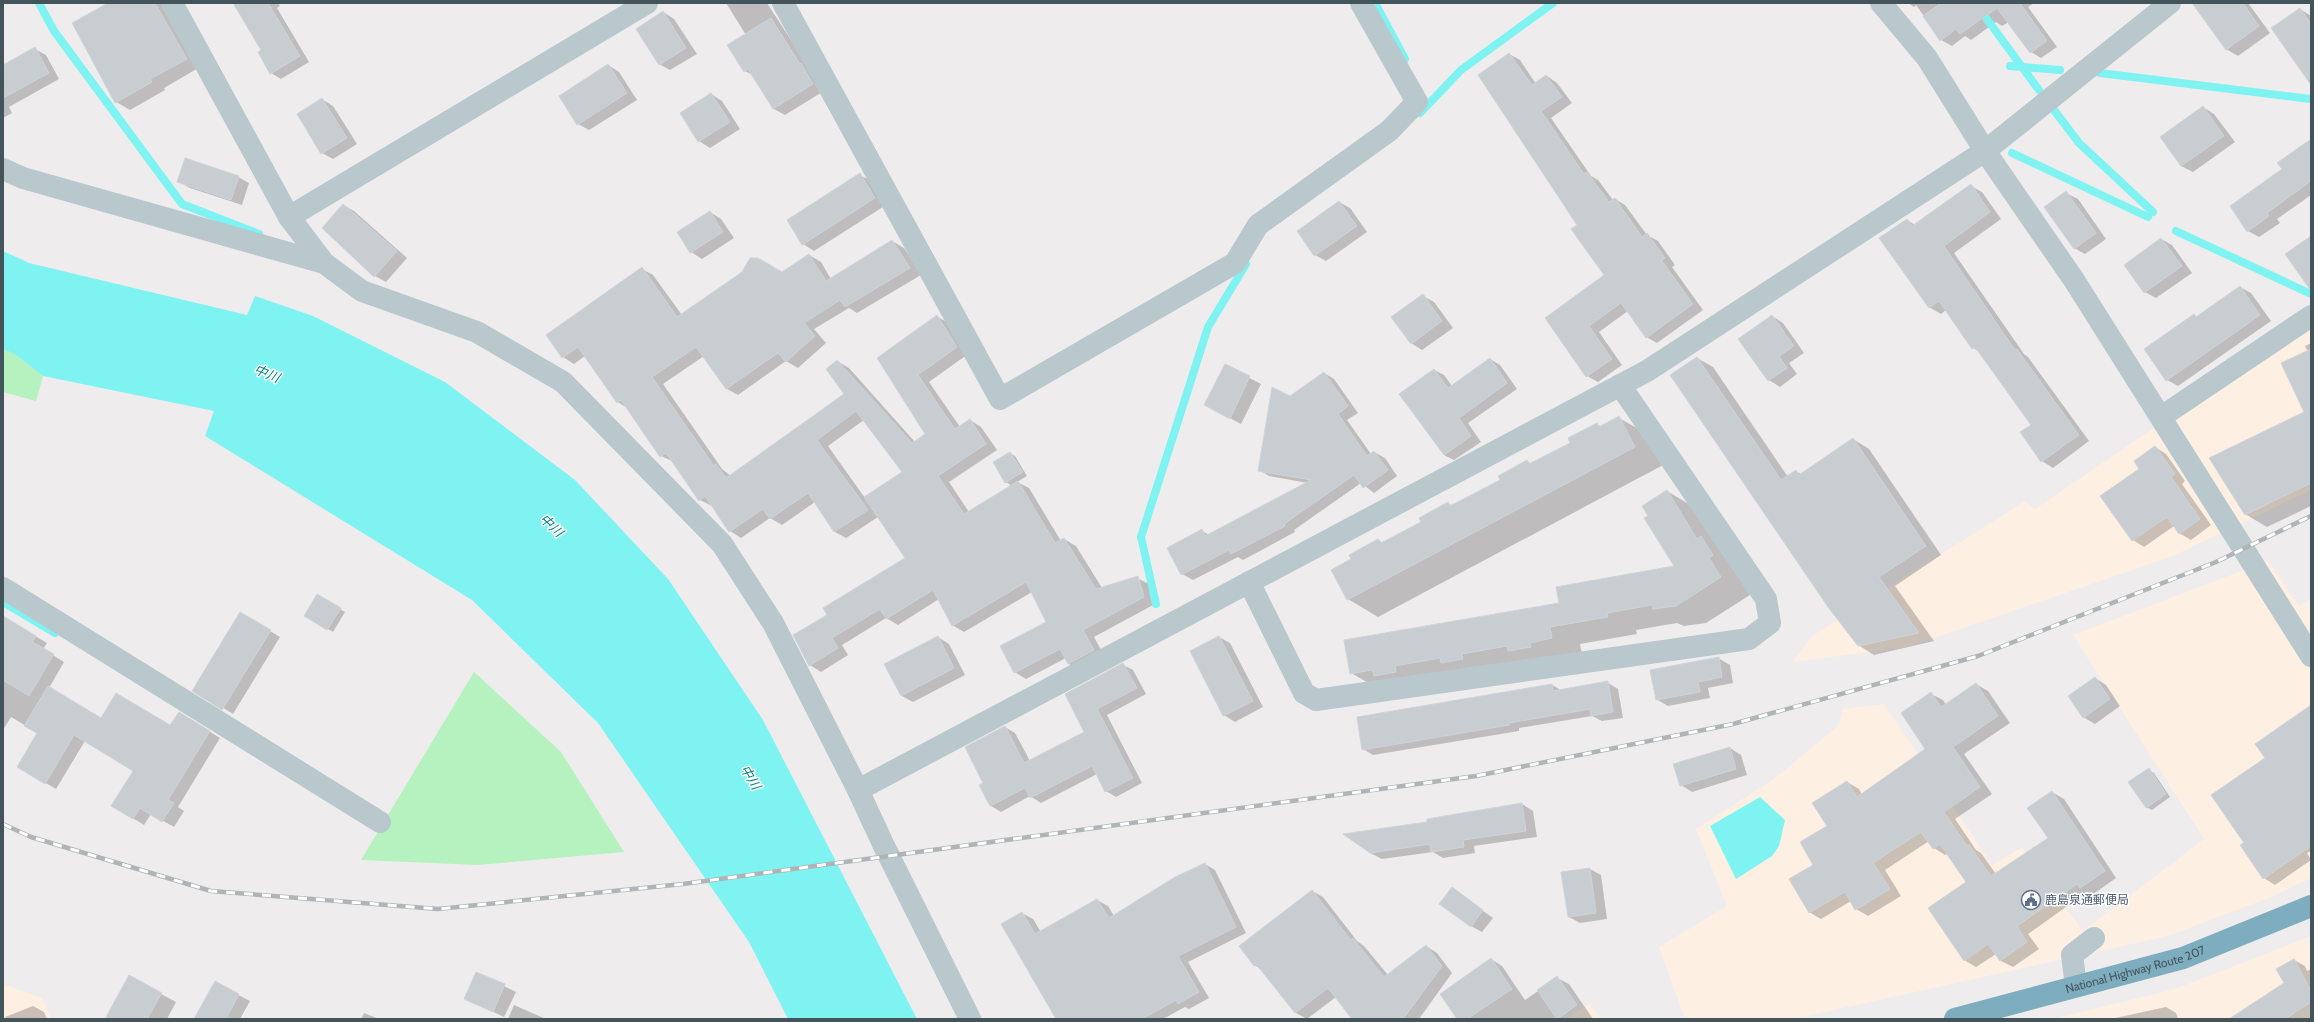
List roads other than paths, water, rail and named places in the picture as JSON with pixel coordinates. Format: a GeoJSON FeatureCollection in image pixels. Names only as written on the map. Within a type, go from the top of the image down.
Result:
{"type":"FeatureCollection","features":[{"type":"Feature","properties":{"kind":"highway","name":"National Highway Route 207"},"geometry":{"type":"LineString","coordinates":[[1955,1019],[2183,958],[2311,906]]}},
{"type":"Feature","properties":{"kind":"street"},"geometry":{"type":"LineString","coordinates":[[172,3],[289,217],[324,263],[362,291],[477,332],[563,382],[722,544],[773,623],[858,790],[890,860],[970,1019]]}},
{"type":"Feature","properties":{"kind":"street"},"geometry":{"type":"LineString","coordinates":[[289,217],[647,3]]}},
{"type":"Feature","properties":{"kind":"street"},"geometry":{"type":"LineString","coordinates":[[783,3],[1000,399],[1235,262],[1258,225],[1390,131],[1417,102],[1361,3]]}},
{"type":"Feature","properties":{"kind":"street"},"geometry":{"type":"LineString","coordinates":[[1881,3],[1927,58],[1985,151],[2074,280],[2311,656]]}},
{"type":"Feature","properties":{"kind":"street"},"geometry":{"type":"LineString","coordinates":[[858,790],[1647,371],[1985,151],[2170,3]]}},
{"type":"Feature","properties":{"kind":"street"},"geometry":{"type":"LineString","coordinates":[[3,169],[23,178],[324,263]]}},
{"type":"Feature","properties":{"kind":"street"},"geometry":{"type":"LineString","coordinates":[[2161,417],[2311,316]]}},
{"type":"Feature","properties":{"kind":"street"},"geometry":{"type":"LineString","coordinates":[[1249,582],[1304,693],[1316,700],[1749,639],[1770,623],[1766,599],[1620,385]]}},
{"type":"Feature","properties":{"kind":"street"},"geometry":{"type":"LineString","coordinates":[[3,588],[380,822]]}},
{"type":"Feature","properties":{"kind":"street"},"geometry":{"type":"LineString","coordinates":[[2076,986],[2072,955],[2094,938]]}},
{"type":"Feature","properties":{"kind":"water","name":"中川"},"geometry":{"type":"Polygon","coordinates":[[[3,251],[29,263],[247,315],[255,296],[313,316],[445,382],[575,480],[668,579],[763,720],[917,1019],[788,1019],[749,942],[598,723],[472,600],[205,436],[214,411],[43,376],[16,355],[3,349],[3,251]]]}},
{"type":"Feature","properties":{"kind":"water"},"geometry":{"type":"Polygon","coordinates":[[[1760,797],[1785,820],[1779,846],[1772,856],[1736,879],[1710,826],[1760,797]]]}},
{"type":"Feature","properties":{"kind":"waterway"},"geometry":{"type":"LineString","coordinates":[[39,3],[54,31],[182,204],[259,234]]}},
{"type":"Feature","properties":{"kind":"waterway"},"geometry":{"type":"LineString","coordinates":[[1375,3],[1405,59]]}},
{"type":"Feature","properties":{"kind":"waterway"},"geometry":{"type":"LineString","coordinates":[[1420,113],[1461,70],[1553,3]]}},
{"type":"Feature","properties":{"kind":"waterway"},"geometry":{"type":"LineString","coordinates":[[1975,3],[2039,90]]}},
{"type":"Feature","properties":{"kind":"waterway"},"geometry":{"type":"LineString","coordinates":[[2010,66],[2060,70]]}},
{"type":"Feature","properties":{"kind":"waterway"},"geometry":{"type":"LineString","coordinates":[[2100,73],[2311,99]]}},
{"type":"Feature","properties":{"kind":"waterway"},"geometry":{"type":"LineString","coordinates":[[2054,110],[2079,143],[2153,212]]}},
{"type":"Feature","properties":{"kind":"waterway"},"geometry":{"type":"LineString","coordinates":[[2012,153],[2148,217]]}},
{"type":"Feature","properties":{"kind":"waterway"},"geometry":{"type":"LineString","coordinates":[[2176,231],[2311,294]]}},
{"type":"Feature","properties":{"kind":"waterway"},"geometry":{"type":"LineString","coordinates":[[1156,604],[1141,537],[1208,327],[1246,264]]}},
{"type":"Feature","properties":{"kind":"waterway"},"geometry":{"type":"LineString","coordinates":[[3,602],[55,633]]}},
{"type":"Feature","properties":{"kind":"railway"},"geometry":{"type":"LineString","coordinates":[[3,824],[31,837],[211,891],[438,909],[683,884],[1476,776],[1733,724],[1978,656],[2216,562],[2311,516]]}},
{"type":"Feature","properties":{"kind":"place","name":"鹿島泉通郵便局"},"geometry":{"type":"Point","coordinates":[2031,900]}}]}
